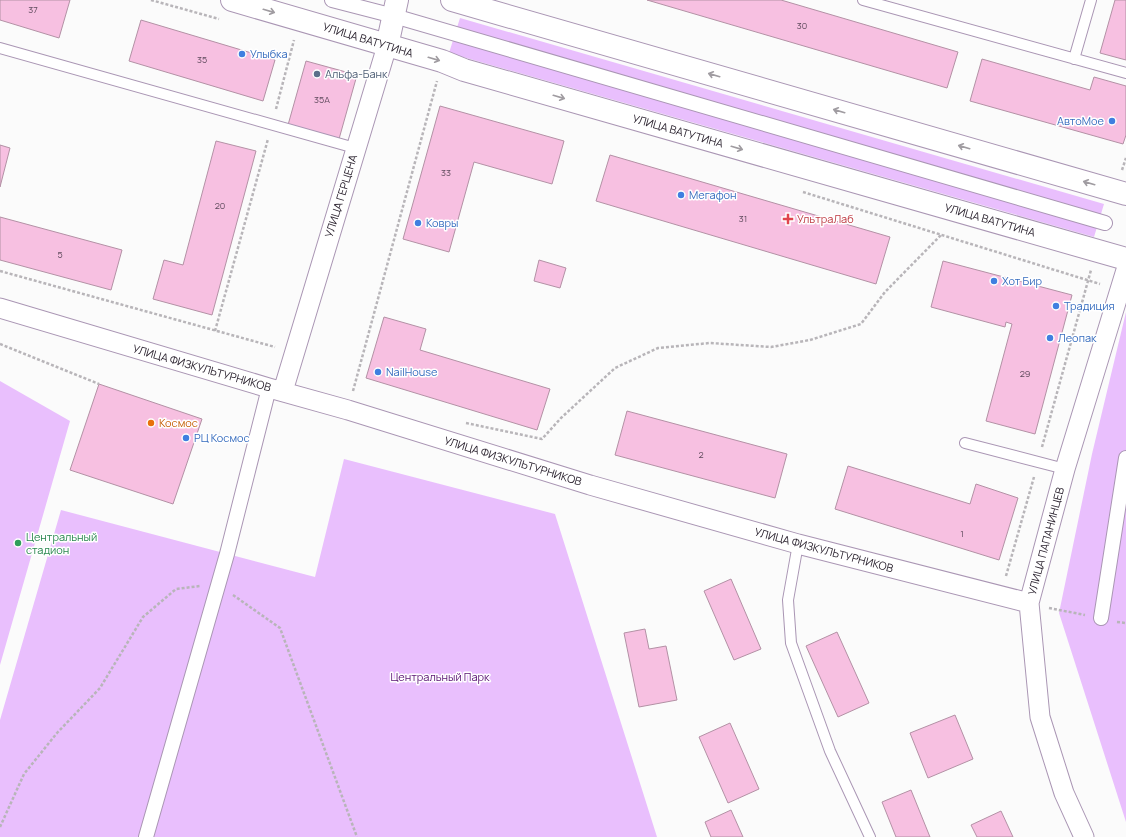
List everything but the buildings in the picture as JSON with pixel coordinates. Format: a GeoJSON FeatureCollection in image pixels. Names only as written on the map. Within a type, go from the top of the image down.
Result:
{"type":"FeatureCollection","features":[{"type":"Feature","properties":{"kind":"street","name":"УЛИЦА ВАТУТИНА"},"geometry":{"type":"LineString","coordinates":[[232,0],[442,61],[464,70],[1126,259]]}},
{"type":"Feature","properties":{"kind":"street"},"geometry":{"type":"LineString","coordinates":[[332,0],[395,8],[1106,223]]}},
{"type":"Feature","properties":{"kind":"street"},"geometry":{"type":"LineString","coordinates":[[452,0],[1126,194]]}},
{"type":"Feature","properties":{"kind":"street","name":"УЛИЦА ГЕРЦЕНА"},"geometry":{"type":"LineString","coordinates":[[276,390],[387,46],[395,8]]}},
{"type":"Feature","properties":{"kind":"street","name":"УЛИЦА ПАПАНИНЦЕВ"},"geometry":{"type":"LineString","coordinates":[[1084,837],[1064,793],[1040,718],[1028,603],[1065,469],[1126,270]]}},
{"type":"Feature","properties":{"kind":"street","name":"УЛИЦА ФИЗКУЛЬТУРНИКОВ"},"geometry":{"type":"LineString","coordinates":[[0,308],[348,410],[590,485],[798,544],[1028,603]]}},
{"type":"Feature","properties":{"kind":"street"},"geometry":{"type":"LineString","coordinates":[[146,837],[218,584],[276,390]]}},
{"type":"Feature","properties":{"kind":"street"},"geometry":{"type":"LineString","coordinates":[[1101,618],[1126,458]]}},
{"type":"Feature","properties":{"kind":"lane"},"geometry":{"type":"LineString","coordinates":[[863,0],[1126,74]]}},
{"type":"Feature","properties":{"kind":"lane"},"geometry":{"type":"LineString","coordinates":[[1074,59],[1091,0]]}},
{"type":"Feature","properties":{"kind":"lane"},"geometry":{"type":"LineString","coordinates":[[0,48],[355,148]]}},
{"type":"Feature","properties":{"kind":"lane"},"geometry":{"type":"LineString","coordinates":[[965,443],[1065,469]]}},
{"type":"Feature","properties":{"kind":"lane"},"geometry":{"type":"LineString","coordinates":[[798,544],[788,600],[791,644],[830,751],[870,837]]}},
{"type":"Feature","properties":{"kind":"path"},"geometry":{"type":"LineString","coordinates":[[215,331],[294,40]]}},
{"type":"Feature","properties":{"kind":"path"},"geometry":{"type":"LineString","coordinates":[[348,410],[442,61]]}},
{"type":"Feature","properties":{"kind":"path"},"geometry":{"type":"LineString","coordinates":[[268,139],[275,141]]}},
{"type":"Feature","properties":{"kind":"path"},"geometry":{"type":"LineString","coordinates":[[462,423],[542,439],[561,418],[615,368],[658,348],[710,343],[771,346],[810,340],[861,324],[885,292],[942,234]]}},
{"type":"Feature","properties":{"kind":"path"},"geometry":{"type":"LineString","coordinates":[[0,271],[278,348]]}},
{"type":"Feature","properties":{"kind":"path"},"geometry":{"type":"LineString","coordinates":[[1001,596],[1088,281]]}},
{"type":"Feature","properties":{"kind":"path"},"geometry":{"type":"LineString","coordinates":[[0,344],[99,384]]}},
{"type":"Feature","properties":{"kind":"path"},"geometry":{"type":"LineString","coordinates":[[0,827],[24,774],[56,734],[100,688],[143,617],[176,589],[218,584],[280,628],[358,837]]}},
{"type":"Feature","properties":{"kind":"path"},"geometry":{"type":"LineString","coordinates":[[1028,603],[1126,623]]}},
{"type":"Feature","properties":{"kind":"green space"},"geometry":{"type":"Polygon","coordinates":[[[460,18],[1104,204],[1094,237],[449,53],[460,18]]]}},
{"type":"Feature","properties":{"kind":"green space"},"geometry":{"type":"Polygon","coordinates":[[[1126,312],[1126,822],[1059,613],[1092,454],[1126,312]]]}},
{"type":"Feature","properties":{"kind":"green space","name":"Центральный стадион"},"geometry":{"type":"Polygon","coordinates":[[[0,381],[70,421],[0,665],[0,381]]]}},
{"type":"Feature","properties":{"kind":"green space","name":"Центральный Парк"},"geometry":{"type":"Polygon","coordinates":[[[344,459],[555,514],[657,837],[0,837],[0,720],[61,510],[315,577],[344,459]]]}},
{"type":"Feature","properties":{"kind":"place","name":"Улыбка"},"geometry":{"type":"Point","coordinates":[242,54]}},
{"type":"Feature","properties":{"kind":"place","name":"Альфа-Банк"},"geometry":{"type":"Point","coordinates":[317,74]}},
{"type":"Feature","properties":{"kind":"place","name":"АвтоМое"},"geometry":{"type":"Point","coordinates":[1112,121]}},
{"type":"Feature","properties":{"kind":"place","name":"Мегафон"},"geometry":{"type":"Point","coordinates":[681,195]}},
{"type":"Feature","properties":{"kind":"place","name":"УльтраЛаб"},"geometry":{"type":"Point","coordinates":[788,219]}},
{"type":"Feature","properties":{"kind":"place","name":"Ковры"},"geometry":{"type":"Point","coordinates":[418,223]}},
{"type":"Feature","properties":{"kind":"place","name":"Хот Бир"},"geometry":{"type":"Point","coordinates":[994,281]}},
{"type":"Feature","properties":{"kind":"place","name":"Традиция"},"geometry":{"type":"Point","coordinates":[1056,306]}},
{"type":"Feature","properties":{"kind":"place","name":"Леопак"},"geometry":{"type":"Point","coordinates":[1050,338]}},
{"type":"Feature","properties":{"kind":"place","name":"NailHouse"},"geometry":{"type":"Point","coordinates":[378,372]}},
{"type":"Feature","properties":{"kind":"place","name":"Космос"},"geometry":{"type":"Point","coordinates":[151,423]}},
{"type":"Feature","properties":{"kind":"place","name":"РЦ Космос"},"geometry":{"type":"Point","coordinates":[186,438]}},
{"type":"Feature","properties":{"kind":"place","name":"Центральный стадион"},"geometry":{"type":"Point","coordinates":[18,543]}}]}
